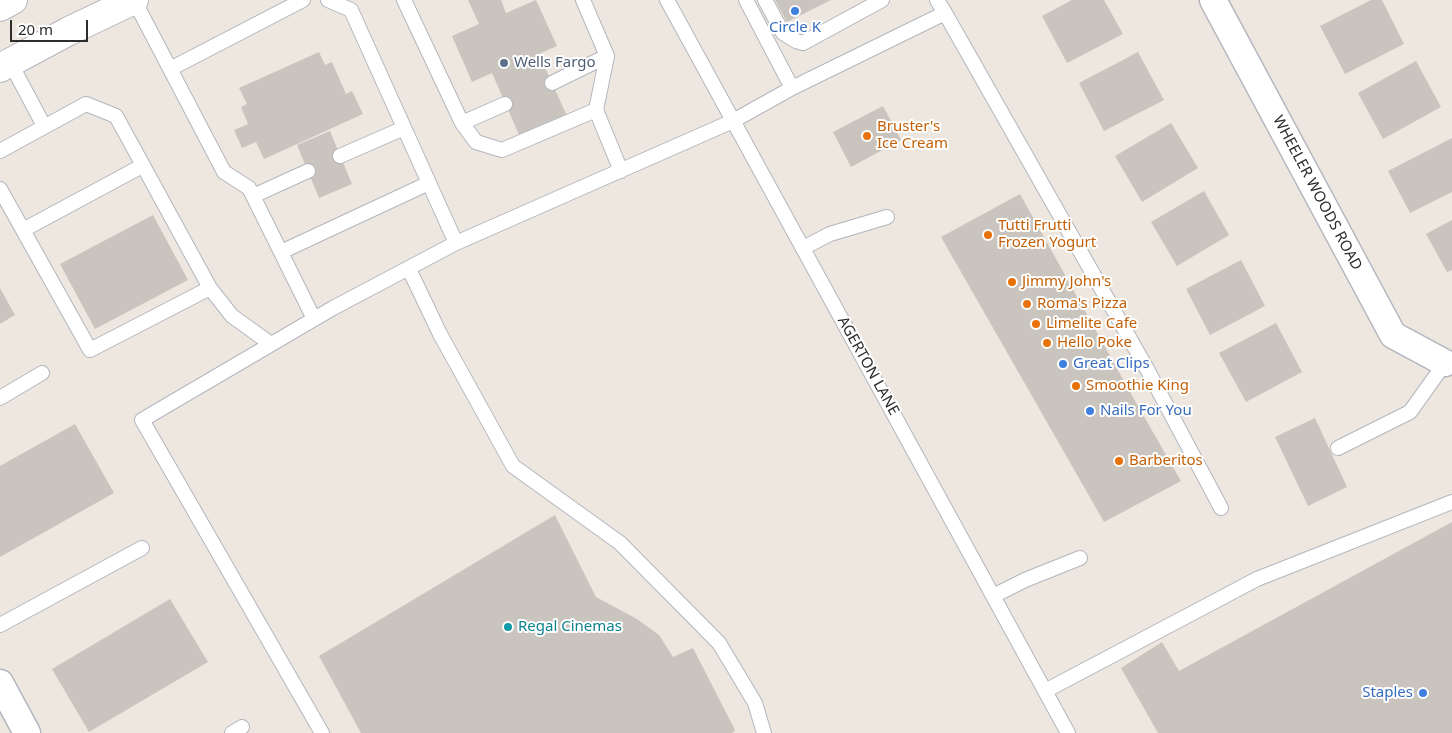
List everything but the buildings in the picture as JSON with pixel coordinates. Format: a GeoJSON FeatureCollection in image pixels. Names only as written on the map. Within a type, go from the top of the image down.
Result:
{"type":"FeatureCollection","features":[{"type":"Feature","properties":{"kind":"main road"},"geometry":{"type":"LineString","coordinates":[[0,8],[13,0]]}},
{"type":"Feature","properties":{"kind":"main road"},"geometry":{"type":"LineString","coordinates":[[5,65],[69,31],[134,0]]}},
{"type":"Feature","properties":{"kind":"street","name":"WHEELER WOODS ROAD"},"geometry":{"type":"LineString","coordinates":[[1212,0],[1394,335],[1448,365]]}},
{"type":"Feature","properties":{"kind":"street"},"geometry":{"type":"LineString","coordinates":[[0,683],[27,733]]}},
{"type":"Feature","properties":{"kind":"lane"},"geometry":{"type":"LineString","coordinates":[[134,0],[224,172],[249,188],[314,319]]}},
{"type":"Feature","properties":{"kind":"lane"},"geometry":{"type":"LineString","coordinates":[[170,69],[303,0]]}},
{"type":"Feature","properties":{"kind":"lane"},"geometry":{"type":"LineString","coordinates":[[328,0],[351,10],[456,243]]}},
{"type":"Feature","properties":{"kind":"lane"},"geometry":{"type":"LineString","coordinates":[[404,0],[462,122],[476,142],[502,150],[596,110]]}},
{"type":"Feature","properties":{"kind":"lane"},"geometry":{"type":"LineString","coordinates":[[583,0],[607,56],[596,110],[621,171]]}},
{"type":"Feature","properties":{"kind":"lane","name":"AGERTON LANE"},"geometry":{"type":"LineString","coordinates":[[667,0],[1068,733]]}},
{"type":"Feature","properties":{"kind":"lane"},"geometry":{"type":"LineString","coordinates":[[746,0],[792,88]]}},
{"type":"Feature","properties":{"kind":"lane"},"geometry":{"type":"LineString","coordinates":[[765,0],[783,33],[803,43],[882,0]]}},
{"type":"Feature","properties":{"kind":"lane"},"geometry":{"type":"LineString","coordinates":[[938,0],[1147,369],[1220,508]]}},
{"type":"Feature","properties":{"kind":"lane"},"geometry":{"type":"LineString","coordinates":[[322,733],[142,420],[314,319],[456,243],[733,121],[792,88],[945,13]]}},
{"type":"Feature","properties":{"kind":"lane"},"geometry":{"type":"LineString","coordinates":[[552,83],[607,56]]}},
{"type":"Feature","properties":{"kind":"lane"},"geometry":{"type":"LineString","coordinates":[[5,65],[44,126]]}},
{"type":"Feature","properties":{"kind":"lane"},"geometry":{"type":"LineString","coordinates":[[0,151],[86,104],[116,116],[210,288],[232,316],[271,344]]}},
{"type":"Feature","properties":{"kind":"lane"},"geometry":{"type":"LineString","coordinates":[[462,122],[505,104]]}},
{"type":"Feature","properties":{"kind":"lane"},"geometry":{"type":"LineString","coordinates":[[340,156],[404,128]]}},
{"type":"Feature","properties":{"kind":"lane"},"geometry":{"type":"LineString","coordinates":[[23,230],[142,166]]}},
{"type":"Feature","properties":{"kind":"lane"},"geometry":{"type":"LineString","coordinates":[[253,196],[308,171]]}},
{"type":"Feature","properties":{"kind":"lane"},"geometry":{"type":"LineString","coordinates":[[281,252],[429,183]]}},
{"type":"Feature","properties":{"kind":"lane"},"geometry":{"type":"LineString","coordinates":[[0,189],[90,350],[210,288]]}},
{"type":"Feature","properties":{"kind":"lane"},"geometry":{"type":"LineString","coordinates":[[803,248],[830,234],[886,217]]}},
{"type":"Feature","properties":{"kind":"lane"},"geometry":{"type":"LineString","coordinates":[[409,269],[440,334],[513,466],[620,542],[719,643],[755,703],[764,733]]}},
{"type":"Feature","properties":{"kind":"lane"},"geometry":{"type":"LineString","coordinates":[[1338,448],[1410,412],[1448,365]]}},
{"type":"Feature","properties":{"kind":"lane"},"geometry":{"type":"LineString","coordinates":[[0,398],[42,373]]}},
{"type":"Feature","properties":{"kind":"lane"},"geometry":{"type":"LineString","coordinates":[[1045,691],[1257,579],[1452,502]]}},
{"type":"Feature","properties":{"kind":"lane"},"geometry":{"type":"LineString","coordinates":[[0,625],[142,548]]}},
{"type":"Feature","properties":{"kind":"lane"},"geometry":{"type":"LineString","coordinates":[[993,596],[1025,580],[1080,558]]}},
{"type":"Feature","properties":{"kind":"place","name":"Circle K"},"geometry":{"type":"Point","coordinates":[795,11]}},
{"type":"Feature","properties":{"kind":"place","name":"Wells Fargo"},"geometry":{"type":"Point","coordinates":[504,63]}},
{"type":"Feature","properties":{"kind":"place","name":"Bruster's Ice Cream"},"geometry":{"type":"Point","coordinates":[867,136]}},
{"type":"Feature","properties":{"kind":"place","name":"Tutti Frutti Frozen Yogurt"},"geometry":{"type":"Point","coordinates":[988,235]}},
{"type":"Feature","properties":{"kind":"place","name":"Jimmy John's"},"geometry":{"type":"Point","coordinates":[1012,282]}},
{"type":"Feature","properties":{"kind":"place","name":"Roma's Pizza"},"geometry":{"type":"Point","coordinates":[1027,304]}},
{"type":"Feature","properties":{"kind":"place","name":"Limelite Cafe"},"geometry":{"type":"Point","coordinates":[1036,324]}},
{"type":"Feature","properties":{"kind":"place","name":"Hello Poke"},"geometry":{"type":"Point","coordinates":[1047,343]}},
{"type":"Feature","properties":{"kind":"place","name":"Great Clips"},"geometry":{"type":"Point","coordinates":[1063,364]}},
{"type":"Feature","properties":{"kind":"place","name":"Smoothie King"},"geometry":{"type":"Point","coordinates":[1076,386]}},
{"type":"Feature","properties":{"kind":"place","name":"Nails For You"},"geometry":{"type":"Point","coordinates":[1090,411]}},
{"type":"Feature","properties":{"kind":"place","name":"Barberitos"},"geometry":{"type":"Point","coordinates":[1119,461]}},
{"type":"Feature","properties":{"kind":"place","name":"Regal Cinemas"},"geometry":{"type":"Point","coordinates":[508,627]}},
{"type":"Feature","properties":{"kind":"place","name":"Staples"},"geometry":{"type":"Point","coordinates":[1423,693]}}]}
